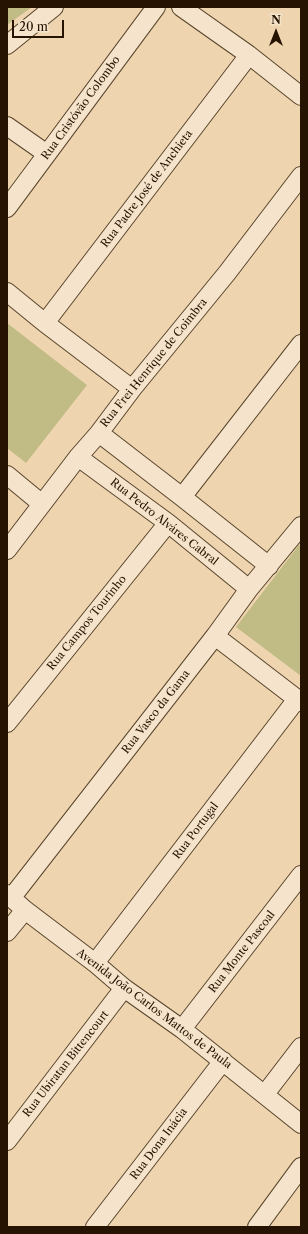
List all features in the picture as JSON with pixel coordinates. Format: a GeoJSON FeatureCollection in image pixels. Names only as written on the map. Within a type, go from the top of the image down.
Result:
{"type":"FeatureCollection","features":[{"type":"Feature","properties":{"kind":"street"},"geometry":{"type":"LineString","coordinates":[[7,45],[54,7]]}},
{"type":"Feature","properties":{"kind":"street","name":"Rua Cristóvão Colombo"},"geometry":{"type":"LineString","coordinates":[[7,208],[156,7]]}},
{"type":"Feature","properties":{"kind":"street"},"geometry":{"type":"LineString","coordinates":[[181,7],[249,55],[301,96]]}},
{"type":"Feature","properties":{"kind":"street","name":"Rua Padre José de Anchieta"},"geometry":{"type":"LineString","coordinates":[[44,323],[249,55]]}},
{"type":"Feature","properties":{"kind":"street"},"geometry":{"type":"LineString","coordinates":[[7,126],[47,154]]}},
{"type":"Feature","properties":{"kind":"street","name":"Rua Frei Henrique de Coimbra"},"geometry":{"type":"LineString","coordinates":[[7,550],[132,389],[227,273],[301,176]]}},
{"type":"Feature","properties":{"kind":"street"},"geometry":{"type":"LineString","coordinates":[[7,292],[44,323],[132,389]]}},
{"type":"Feature","properties":{"kind":"street"},"geometry":{"type":"LineString","coordinates":[[182,497],[301,344]]}},
{"type":"Feature","properties":{"kind":"street"},"geometry":{"type":"LineString","coordinates":[[99,433],[269,566]]}},
{"type":"Feature","properties":{"kind":"street","name":"Rua Pedro Alváres Cabral"},"geometry":{"type":"LineString","coordinates":[[78,457],[168,523],[249,589]]}},
{"type":"Feature","properties":{"kind":"street"},"geometry":{"type":"LineString","coordinates":[[7,475],[42,504]]}},
{"type":"Feature","properties":{"kind":"street","name":"Rua Campos Tourinho"},"geometry":{"type":"LineString","coordinates":[[7,723],[168,523]]}},
{"type":"Feature","properties":{"kind":"street","name":"Rua Vasco da Gama"},"geometry":{"type":"LineString","coordinates":[[9,896],[215,636],[249,589],[301,526]]}},
{"type":"Feature","properties":{"kind":"street"},"geometry":{"type":"LineString","coordinates":[[215,636],[299,701]]}},
{"type":"Feature","properties":{"kind":"street","name":"Rua Portugal"},"geometry":{"type":"LineString","coordinates":[[95,964],[299,701]]}},
{"type":"Feature","properties":{"kind":"street","name":"Rua Monte Pascoal"},"geometry":{"type":"LineString","coordinates":[[182,1029],[301,875]]}},
{"type":"Feature","properties":{"kind":"street","name":"Avenida João Carlos Mattos de Paula"},"geometry":{"type":"LineString","coordinates":[[9,896],[124,988],[182,1029],[301,1124]]}},
{"type":"Feature","properties":{"kind":"street"},"geometry":{"type":"LineString","coordinates":[[7,932],[25,910]]}},
{"type":"Feature","properties":{"kind":"street","name":"Rua Ubiratan Bittencourt"},"geometry":{"type":"LineString","coordinates":[[7,1141],[124,988]]}},
{"type":"Feature","properties":{"kind":"street"},"geometry":{"type":"LineString","coordinates":[[265,1094],[301,1048]]}},
{"type":"Feature","properties":{"kind":"street","name":"Rua Dona Inácia"},"geometry":{"type":"LineString","coordinates":[[95,1227],[223,1061]]}},
{"type":"Feature","properties":{"kind":"street"},"geometry":{"type":"LineString","coordinates":[[257,1227],[301,1167]]}},
{"type":"Feature","properties":{"kind":"shaded area"},"geometry":{"type":"Polygon","coordinates":[[[7,7],[32,7],[7,25],[7,7]]]}},
{"type":"Feature","properties":{"kind":"shaded area"},"geometry":{"type":"Polygon","coordinates":[[[7,323],[87,385],[26,463],[7,448],[7,323]]]}},
{"type":"Feature","properties":{"kind":"shaded area"},"geometry":{"type":"Polygon","coordinates":[[[299,545],[301,547],[301,676],[236,627],[299,545]]]}}]}
